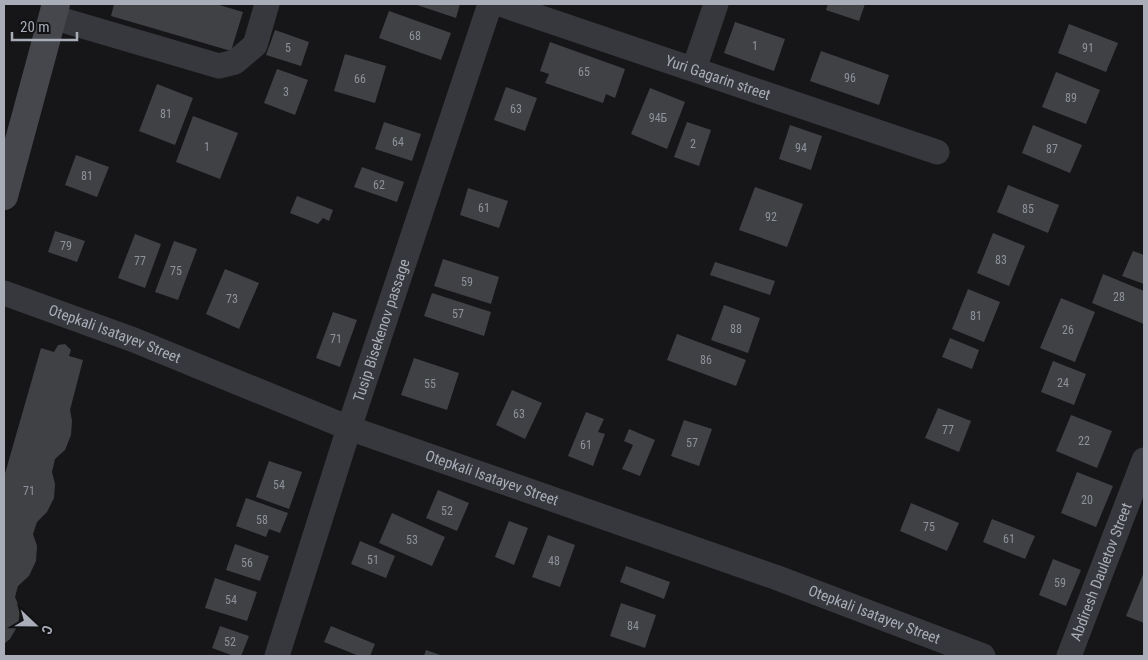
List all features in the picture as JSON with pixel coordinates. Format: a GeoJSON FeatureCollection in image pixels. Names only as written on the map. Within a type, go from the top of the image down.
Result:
{"type":"FeatureCollection","features":[{"type":"Feature","properties":{"kind":"street"},"geometry":{"type":"LineString","coordinates":[[4,196],[54,10],[219,66],[235,62],[255,45],[267,4]]}},
{"type":"Feature","properties":{"kind":"street","name":"Tusip Bisekenov passage"},"geometry":{"type":"LineString","coordinates":[[278,656],[348,428],[490,4]]}},
{"type":"Feature","properties":{"kind":"street","name":"Yuri Gagarin street"},"geometry":{"type":"LineString","coordinates":[[500,4],[937,152]]}},
{"type":"Feature","properties":{"kind":"street"},"geometry":{"type":"LineString","coordinates":[[694,69],[716,4]]}},
{"type":"Feature","properties":{"kind":"street","name":"Otepkali Isatayev Street"},"geometry":{"type":"LineString","coordinates":[[4,293],[134,340],[348,428],[775,577],[983,656]]}},
{"type":"Feature","properties":{"kind":"street","name":"Abdiresh Dauletov Street"},"geometry":{"type":"LineString","coordinates":[[1069,656],[1144,460]]}},
{"type":"Feature","properties":{"kind":"building"},"geometry":{"type":"Polygon","coordinates":[[[114,4],[216,4],[243,12],[231,51],[111,16],[114,4]]]}},
{"type":"Feature","properties":{"kind":"building"},"geometry":{"type":"Polygon","coordinates":[[[414,4],[460,4],[456,18],[414,4]]]}},
{"type":"Feature","properties":{"kind":"building"},"geometry":{"type":"Polygon","coordinates":[[[828,4],[865,4],[859,21],[826,10],[828,4]]]}},
{"type":"Feature","properties":{"kind":"building"},"geometry":{"type":"Polygon","coordinates":[[[389,11],[451,33],[441,60],[379,38],[389,11]]]}},
{"type":"Feature","properties":{"kind":"building"},"geometry":{"type":"Polygon","coordinates":[[[735,22],[785,39],[774,71],[724,53],[735,22]]]}},
{"type":"Feature","properties":{"kind":"building"},"geometry":{"type":"Polygon","coordinates":[[[1069,24],[1118,43],[1106,72],[1058,53],[1069,24]]]}},
{"type":"Feature","properties":{"kind":"building"},"geometry":{"type":"Polygon","coordinates":[[[275,30],[309,42],[301,66],[266,55],[275,30]]]}},
{"type":"Feature","properties":{"kind":"building"},"geometry":{"type":"Polygon","coordinates":[[[550,42],[625,69],[615,98],[606,94],[603,103],[545,83],[549,74],[540,71],[550,42]]]}},
{"type":"Feature","properties":{"kind":"building"},"geometry":{"type":"Polygon","coordinates":[[[821,51],[889,75],[879,105],[810,81],[821,51]]]}},
{"type":"Feature","properties":{"kind":"building"},"geometry":{"type":"Polygon","coordinates":[[[345,54],[386,66],[375,103],[334,91],[345,54]]]}},
{"type":"Feature","properties":{"kind":"building"},"geometry":{"type":"Polygon","coordinates":[[[277,69],[308,80],[295,115],[264,103],[277,69]]]}},
{"type":"Feature","properties":{"kind":"building"},"geometry":{"type":"Polygon","coordinates":[[[1056,72],[1100,90],[1086,124],[1042,107],[1056,72]]]}},
{"type":"Feature","properties":{"kind":"building"},"geometry":{"type":"Polygon","coordinates":[[[157,84],[193,98],[175,145],[139,131],[157,84]]]}},
{"type":"Feature","properties":{"kind":"building"},"geometry":{"type":"Polygon","coordinates":[[[506,87],[537,98],[525,131],[494,120],[506,87]]]}},
{"type":"Feature","properties":{"kind":"building"},"geometry":{"type":"Polygon","coordinates":[[[650,88],[685,102],[667,149],[631,134],[650,88]]]}},
{"type":"Feature","properties":{"kind":"building"},"geometry":{"type":"Polygon","coordinates":[[[193,116],[238,133],[220,179],[176,162],[193,116]]]}},
{"type":"Feature","properties":{"kind":"building"},"geometry":{"type":"Polygon","coordinates":[[[384,122],[421,134],[412,161],[375,149],[384,122]]]}},
{"type":"Feature","properties":{"kind":"building"},"geometry":{"type":"Polygon","coordinates":[[[687,122],[711,130],[699,166],[674,157],[687,122]]]}},
{"type":"Feature","properties":{"kind":"building"},"geometry":{"type":"Polygon","coordinates":[[[790,125],[822,136],[811,170],[779,159],[790,125]]]}},
{"type":"Feature","properties":{"kind":"building"},"geometry":{"type":"Polygon","coordinates":[[[1033,125],[1082,145],[1070,173],[1022,153],[1033,125]]]}},
{"type":"Feature","properties":{"kind":"building"},"geometry":{"type":"Polygon","coordinates":[[[76,155],[109,167],[97,197],[65,185],[76,155]]]}},
{"type":"Feature","properties":{"kind":"building"},"geometry":{"type":"Polygon","coordinates":[[[362,167],[404,182],[397,202],[354,187],[362,167]]]}},
{"type":"Feature","properties":{"kind":"building"},"geometry":{"type":"Polygon","coordinates":[[[1008,185],[1059,205],[1048,233],[997,212],[1008,185]]]}},
{"type":"Feature","properties":{"kind":"building"},"geometry":{"type":"Polygon","coordinates":[[[755,187],[803,204],[787,247],[739,230],[755,187]]]}},
{"type":"Feature","properties":{"kind":"building"},"geometry":{"type":"Polygon","coordinates":[[[468,188],[508,201],[499,228],[460,215],[468,188]]]}},
{"type":"Feature","properties":{"kind":"building"},"geometry":{"type":"Polygon","coordinates":[[[297,196],[333,210],[329,221],[323,218],[318,224],[290,213],[297,196]]]}},
{"type":"Feature","properties":{"kind":"building"},"geometry":{"type":"Polygon","coordinates":[[[55,231],[85,241],[77,262],[48,252],[55,231]]]}},
{"type":"Feature","properties":{"kind":"building"},"geometry":{"type":"Polygon","coordinates":[[[993,233],[1025,246],[1009,286],[977,273],[993,233]]]}},
{"type":"Feature","properties":{"kind":"building"},"geometry":{"type":"Polygon","coordinates":[[[135,234],[161,244],[145,288],[118,278],[135,234]]]}},
{"type":"Feature","properties":{"kind":"building"},"geometry":{"type":"Polygon","coordinates":[[[174,241],[197,249],[178,300],[155,292],[174,241]]]}},
{"type":"Feature","properties":{"kind":"building"},"geometry":{"type":"Polygon","coordinates":[[[1133,251],[1144,255],[1144,284],[1122,276],[1133,251]]]}},
{"type":"Feature","properties":{"kind":"building"},"geometry":{"type":"Polygon","coordinates":[[[443,259],[499,277],[491,304],[434,286],[443,259]]]}},
{"type":"Feature","properties":{"kind":"building"},"geometry":{"type":"Polygon","coordinates":[[[715,262],[775,281],[770,295],[710,275],[715,262]]]}},
{"type":"Feature","properties":{"kind":"building"},"geometry":{"type":"Polygon","coordinates":[[[225,269],[259,283],[239,329],[206,314],[225,269]]]}},
{"type":"Feature","properties":{"kind":"building"},"geometry":{"type":"Polygon","coordinates":[[[1103,274],[1144,291],[1144,324],[1092,303],[1103,274]]]}},
{"type":"Feature","properties":{"kind":"building"},"geometry":{"type":"Polygon","coordinates":[[[968,289],[1000,302],[984,342],[952,329],[968,289]]]}},
{"type":"Feature","properties":{"kind":"building"},"geometry":{"type":"Polygon","coordinates":[[[432,293],[491,312],[484,336],[424,316],[432,293]]]}},
{"type":"Feature","properties":{"kind":"building"},"geometry":{"type":"Polygon","coordinates":[[[1061,298],[1095,312],[1075,362],[1040,348],[1061,298]]]}},
{"type":"Feature","properties":{"kind":"building"},"geometry":{"type":"Polygon","coordinates":[[[724,305],[760,318],[748,353],[711,340],[724,305]]]}},
{"type":"Feature","properties":{"kind":"building"},"geometry":{"type":"Polygon","coordinates":[[[333,312],[357,320],[340,367],[316,358],[333,312]]]}},
{"type":"Feature","properties":{"kind":"building"},"geometry":{"type":"Polygon","coordinates":[[[677,334],[746,360],[736,386],[667,360],[677,334]]]}},
{"type":"Feature","properties":{"kind":"building"},"geometry":{"type":"Polygon","coordinates":[[[950,338],[979,350],[972,369],[942,357],[950,338]]]}},
{"type":"Feature","properties":{"kind":"building"},"geometry":{"type":"Polygon","coordinates":[[[65,344],[71,350],[69,356],[83,360],[70,410],[72,421],[71,435],[65,450],[55,459],[52,472],[55,484],[54,498],[47,512],[37,522],[33,534],[37,546],[36,561],[29,576],[18,586],[15,597],[20,609],[18,625],[10,639],[4,644],[4,477],[41,348],[54,352],[58,345],[65,344]]]}},
{"type":"Feature","properties":{"kind":"building"},"geometry":{"type":"Polygon","coordinates":[[[414,358],[459,373],[447,410],[401,395],[414,358]]]}},
{"type":"Feature","properties":{"kind":"building"},"geometry":{"type":"Polygon","coordinates":[[[1053,361],[1086,374],[1074,405],[1041,392],[1053,361]]]}},
{"type":"Feature","properties":{"kind":"building"},"geometry":{"type":"Polygon","coordinates":[[[512,390],[542,403],[525,439],[496,425],[512,390]]]}},
{"type":"Feature","properties":{"kind":"building"},"geometry":{"type":"Polygon","coordinates":[[[938,408],[971,421],[959,452],[925,438],[938,408]]]}},
{"type":"Feature","properties":{"kind":"building"},"geometry":{"type":"Polygon","coordinates":[[[586,412],[604,419],[598,432],[605,434],[593,466],[568,456],[586,412]]]}},
{"type":"Feature","properties":{"kind":"building"},"geometry":{"type":"Polygon","coordinates":[[[1071,415],[1112,431],[1097,468],[1056,451],[1071,415]]]}},
{"type":"Feature","properties":{"kind":"building"},"geometry":{"type":"Polygon","coordinates":[[[684,420],[712,429],[699,466],[671,456],[684,420]]]}},
{"type":"Feature","properties":{"kind":"building"},"geometry":{"type":"Polygon","coordinates":[[[629,429],[655,440],[640,476],[622,469],[633,445],[624,441],[629,429]]]}},
{"type":"Feature","properties":{"kind":"building"},"geometry":{"type":"Polygon","coordinates":[[[269,461],[302,472],[289,509],[256,497],[269,461]]]}},
{"type":"Feature","properties":{"kind":"building"},"geometry":{"type":"Polygon","coordinates":[[[1077,472],[1113,486],[1096,527],[1061,513],[1077,472]]]}},
{"type":"Feature","properties":{"kind":"building"},"geometry":{"type":"Polygon","coordinates":[[[438,490],[469,503],[457,531],[426,518],[438,490]]]}},
{"type":"Feature","properties":{"kind":"building"},"geometry":{"type":"Polygon","coordinates":[[[246,498],[288,513],[280,533],[269,529],[266,537],[236,526],[246,498]]]}},
{"type":"Feature","properties":{"kind":"building"},"geometry":{"type":"Polygon","coordinates":[[[911,503],[959,523],[947,551],[900,531],[911,503]]]}},
{"type":"Feature","properties":{"kind":"building"},"geometry":{"type":"Polygon","coordinates":[[[392,513],[445,537],[432,566],[379,543],[392,513]]]}},
{"type":"Feature","properties":{"kind":"building"},"geometry":{"type":"Polygon","coordinates":[[[992,519],[1035,536],[1025,559],[983,542],[992,519]]]}},
{"type":"Feature","properties":{"kind":"building"},"geometry":{"type":"Polygon","coordinates":[[[509,521],[528,528],[514,565],[495,557],[509,521]]]}},
{"type":"Feature","properties":{"kind":"building"},"geometry":{"type":"Polygon","coordinates":[[[548,535],[575,545],[560,587],[532,577],[548,535]]]}},
{"type":"Feature","properties":{"kind":"building"},"geometry":{"type":"Polygon","coordinates":[[[360,541],[395,556],[386,578],[351,564],[360,541]]]}},
{"type":"Feature","properties":{"kind":"building"},"geometry":{"type":"Polygon","coordinates":[[[235,544],[269,556],[260,581],[226,570],[235,544]]]}},
{"type":"Feature","properties":{"kind":"building"},"geometry":{"type":"Polygon","coordinates":[[[1053,559],[1081,570],[1066,606],[1039,595],[1053,559]]]}},
{"type":"Feature","properties":{"kind":"building"},"geometry":{"type":"Polygon","coordinates":[[[626,566],[670,582],[664,599],[620,582],[626,566]]]}},
{"type":"Feature","properties":{"kind":"building"},"geometry":{"type":"Polygon","coordinates":[[[1144,572],[1144,623],[1126,616],[1144,572]]]}},
{"type":"Feature","properties":{"kind":"building"},"geometry":{"type":"Polygon","coordinates":[[[215,578],[257,592],[247,621],[205,608],[215,578]]]}},
{"type":"Feature","properties":{"kind":"building"},"geometry":{"type":"Polygon","coordinates":[[[621,603],[656,615],[645,648],[610,636],[621,603]]]}},
{"type":"Feature","properties":{"kind":"building"},"geometry":{"type":"Polygon","coordinates":[[[220,626],[249,636],[241,656],[234,656],[212,648],[220,626]]]}},
{"type":"Feature","properties":{"kind":"building"},"geometry":{"type":"Polygon","coordinates":[[[331,626],[375,644],[370,656],[359,656],[324,642],[331,626]]]}},
{"type":"Feature","properties":{"kind":"building"},"geometry":{"type":"Polygon","coordinates":[[[426,650],[443,656],[424,656],[426,650]]]}}]}
